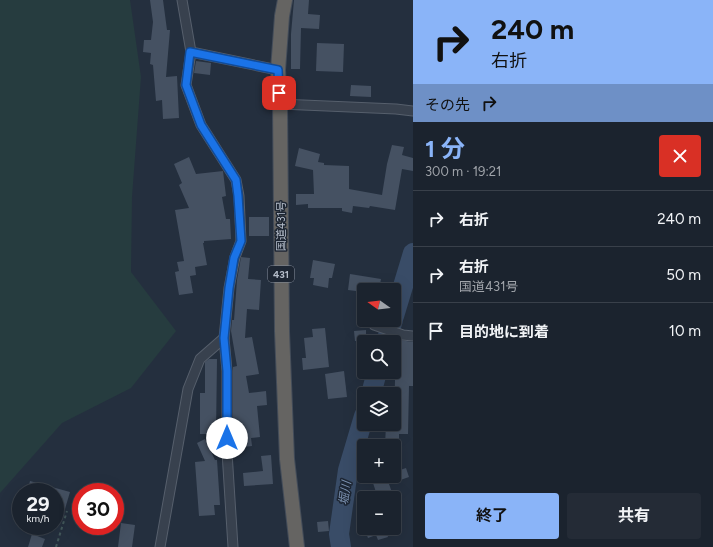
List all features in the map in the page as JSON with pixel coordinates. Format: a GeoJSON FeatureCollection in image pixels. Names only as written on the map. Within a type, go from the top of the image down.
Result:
{"type":"FeatureCollection","features":[{"type":"Feature","properties":{"kind":"highway","name":"国道431号"},"geometry":{"type":"LineString","coordinates":[[285,0],[282,16],[278,70],[280,104],[282,331],[287,459],[297,547]]}},
{"type":"Feature","properties":{"kind":"street"},"geometry":{"type":"LineString","coordinates":[[182,0],[190,52],[186,85],[201,125],[236,180],[238,196],[241,241],[234,258],[229,288],[224,338],[227,371],[227,452],[233,547]]}},
{"type":"Feature","properties":{"kind":"street"},"geometry":{"type":"LineString","coordinates":[[190,52],[278,70]]}},
{"type":"Feature","properties":{"kind":"street"},"geometry":{"type":"LineString","coordinates":[[280,104],[413,111]]}},
{"type":"Feature","properties":{"kind":"street"},"geometry":{"type":"LineString","coordinates":[[380,327],[403,335],[413,336]]}},
{"type":"Feature","properties":{"kind":"street"},"geometry":{"type":"LineString","coordinates":[[160,547],[188,390],[200,359],[224,338]]}},
{"type":"Feature","properties":{"kind":"path"},"geometry":{"type":"LineString","coordinates":[[56,547],[67,511]]}},
{"type":"Feature","properties":{"kind":"green space"},"geometry":{"type":"Polygon","coordinates":[[[0,0],[130,0],[141,77],[132,197],[131,272],[176,331],[131,388],[62,423],[0,493],[0,0]]]}},
{"type":"Feature","properties":{"kind":"building"},"geometry":{"type":"Polygon","coordinates":[[[150,0],[163,0],[167,30],[170,30],[166,77],[177,76],[179,118],[163,119],[162,100],[156,101],[153,65],[150,64],[151,53],[143,52],[144,40],[151,40],[153,22],[150,0]]]}},
{"type":"Feature","properties":{"kind":"building"},"geometry":{"type":"Polygon","coordinates":[[[294,0],[309,0],[308,14],[320,15],[319,29],[301,28],[300,69],[291,69],[291,34],[294,0]]]}},
{"type":"Feature","properties":{"kind":"building"},"geometry":{"type":"Polygon","coordinates":[[[317,43],[344,44],[343,72],[316,71],[317,43]]]}},
{"type":"Feature","properties":{"kind":"building"},"geometry":{"type":"Polygon","coordinates":[[[196,61],[211,63],[210,75],[194,73],[196,61]]]}},
{"type":"Feature","properties":{"kind":"building"},"geometry":{"type":"Polygon","coordinates":[[[351,85],[371,86],[371,97],[350,96],[351,85]]]}},
{"type":"Feature","properties":{"kind":"building"},"geometry":{"type":"Polygon","coordinates":[[[392,145],[404,147],[402,155],[413,158],[413,171],[402,169],[395,210],[370,206],[369,208],[353,206],[352,213],[342,211],[342,208],[308,208],[308,204],[296,205],[296,194],[314,194],[313,170],[295,166],[299,148],[320,154],[318,162],[324,163],[324,165],[349,166],[349,189],[382,195],[392,145]]]}},
{"type":"Feature","properties":{"kind":"building"},"geometry":{"type":"Polygon","coordinates":[[[189,157],[196,174],[223,171],[226,196],[222,197],[226,219],[230,219],[231,239],[204,241],[203,243],[207,265],[195,267],[196,275],[190,276],[193,293],[179,295],[175,272],[179,271],[177,262],[184,261],[175,210],[189,208],[179,185],[182,183],[174,164],[189,157]]]}},
{"type":"Feature","properties":{"kind":"building"},"geometry":{"type":"Polygon","coordinates":[[[249,217],[269,217],[269,236],[249,236],[249,217]]]}},
{"type":"Feature","properties":{"kind":"building"},"geometry":{"type":"Polygon","coordinates":[[[241,257],[250,258],[248,279],[261,280],[259,310],[247,309],[245,338],[252,337],[259,374],[246,376],[249,393],[266,391],[267,405],[257,406],[260,437],[251,438],[252,446],[235,448],[233,423],[233,367],[237,366],[231,331],[232,320],[234,320],[237,280],[241,257]]]}},
{"type":"Feature","properties":{"kind":"building"},"geometry":{"type":"Polygon","coordinates":[[[313,260],[335,264],[332,278],[329,278],[328,288],[313,285],[314,278],[310,278],[313,260]]]}},
{"type":"Feature","properties":{"kind":"building"},"geometry":{"type":"Polygon","coordinates":[[[350,274],[381,279],[380,283],[357,283],[357,291],[348,290],[350,274]]]}},
{"type":"Feature","properties":{"kind":"building"},"geometry":{"type":"Polygon","coordinates":[[[325,328],[329,367],[303,370],[302,358],[306,358],[304,338],[313,337],[312,329],[325,328]]]}},
{"type":"Feature","properties":{"kind":"building"},"geometry":{"type":"Polygon","coordinates":[[[366,330],[366,335],[357,335],[357,341],[355,341],[354,331],[366,330]]]}},
{"type":"Feature","properties":{"kind":"building"},"geometry":{"type":"Polygon","coordinates":[[[401,340],[413,342],[413,386],[409,386],[408,434],[399,434],[399,439],[385,439],[386,431],[401,431],[401,387],[395,387],[394,380],[401,379],[401,340]]]}},
{"type":"Feature","properties":{"kind":"building"},"geometry":{"type":"Polygon","coordinates":[[[209,359],[217,359],[216,434],[200,434],[200,393],[205,393],[205,362],[209,359]]]}},
{"type":"Feature","properties":{"kind":"building"},"geometry":{"type":"Polygon","coordinates":[[[344,371],[347,397],[328,399],[325,374],[344,371]]]}},
{"type":"Feature","properties":{"kind":"building"},"geometry":{"type":"Polygon","coordinates":[[[205,439],[215,460],[217,460],[220,505],[214,505],[215,515],[199,516],[195,462],[205,461],[197,443],[205,439]]]}},
{"type":"Feature","properties":{"kind":"building"},"geometry":{"type":"Polygon","coordinates":[[[271,455],[273,484],[244,486],[243,473],[263,471],[261,456],[271,455]]]}},
{"type":"Feature","properties":{"kind":"building"},"geometry":{"type":"Polygon","coordinates":[[[406,468],[409,477],[401,480],[401,470],[406,468]]]}},
{"type":"Feature","properties":{"kind":"building"},"geometry":{"type":"Polygon","coordinates":[[[373,483],[392,483],[389,484],[392,491],[376,491],[373,483]]]}},
{"type":"Feature","properties":{"kind":"building"},"geometry":{"type":"Polygon","coordinates":[[[64,490],[70,492],[64,509],[64,490]]]}},
{"type":"Feature","properties":{"kind":"building"},"geometry":{"type":"Polygon","coordinates":[[[328,521],[329,531],[318,532],[317,522],[328,521]]]}},
{"type":"Feature","properties":{"kind":"building"},"geometry":{"type":"Polygon","coordinates":[[[124,523],[135,525],[132,547],[118,547],[120,535],[124,535],[124,523]]]}},
{"type":"Feature","properties":{"kind":"building"},"geometry":{"type":"Polygon","coordinates":[[[32,535],[45,539],[42,547],[28,547],[32,535]]]}},
{"type":"Feature","properties":{"kind":"building"},"geometry":{"type":"Polygon","coordinates":[[[367,535],[376,535],[368,538],[367,535]]]}},
{"type":"Feature","properties":{"kind":"building"},"geometry":{"type":"Polygon","coordinates":[[[376,535],[387,535],[388,537],[378,540],[376,535]]]}},
{"type":"Feature","properties":{"kind":"waterway","name":"堀川"},"geometry":{"type":"LineString","coordinates":[[401,293],[413,253]]}},
{"type":"Feature","properties":{"kind":"waterway","name":"堀川"},"geometry":{"type":"LineString","coordinates":[[388,335],[391,327]]}},
{"type":"Feature","properties":{"kind":"waterway","name":"堀川"},"geometry":{"type":"LineString","coordinates":[[373,387],[375,379]]}},
{"type":"Feature","properties":{"kind":"waterway","name":"堀川"},"geometry":{"type":"LineString","coordinates":[[341,547],[339,534],[348,470],[360,431]]}},
{"type":"Feature","properties":{"kind":"route"},"geometry":{"type":"LineString","coordinates":[[227,438],[227,371],[224,338],[229,288],[234,258],[241,241],[238,196],[236,180],[201,125],[196,108],[186,85],[190,52],[278,70],[279,93]]}}]}
